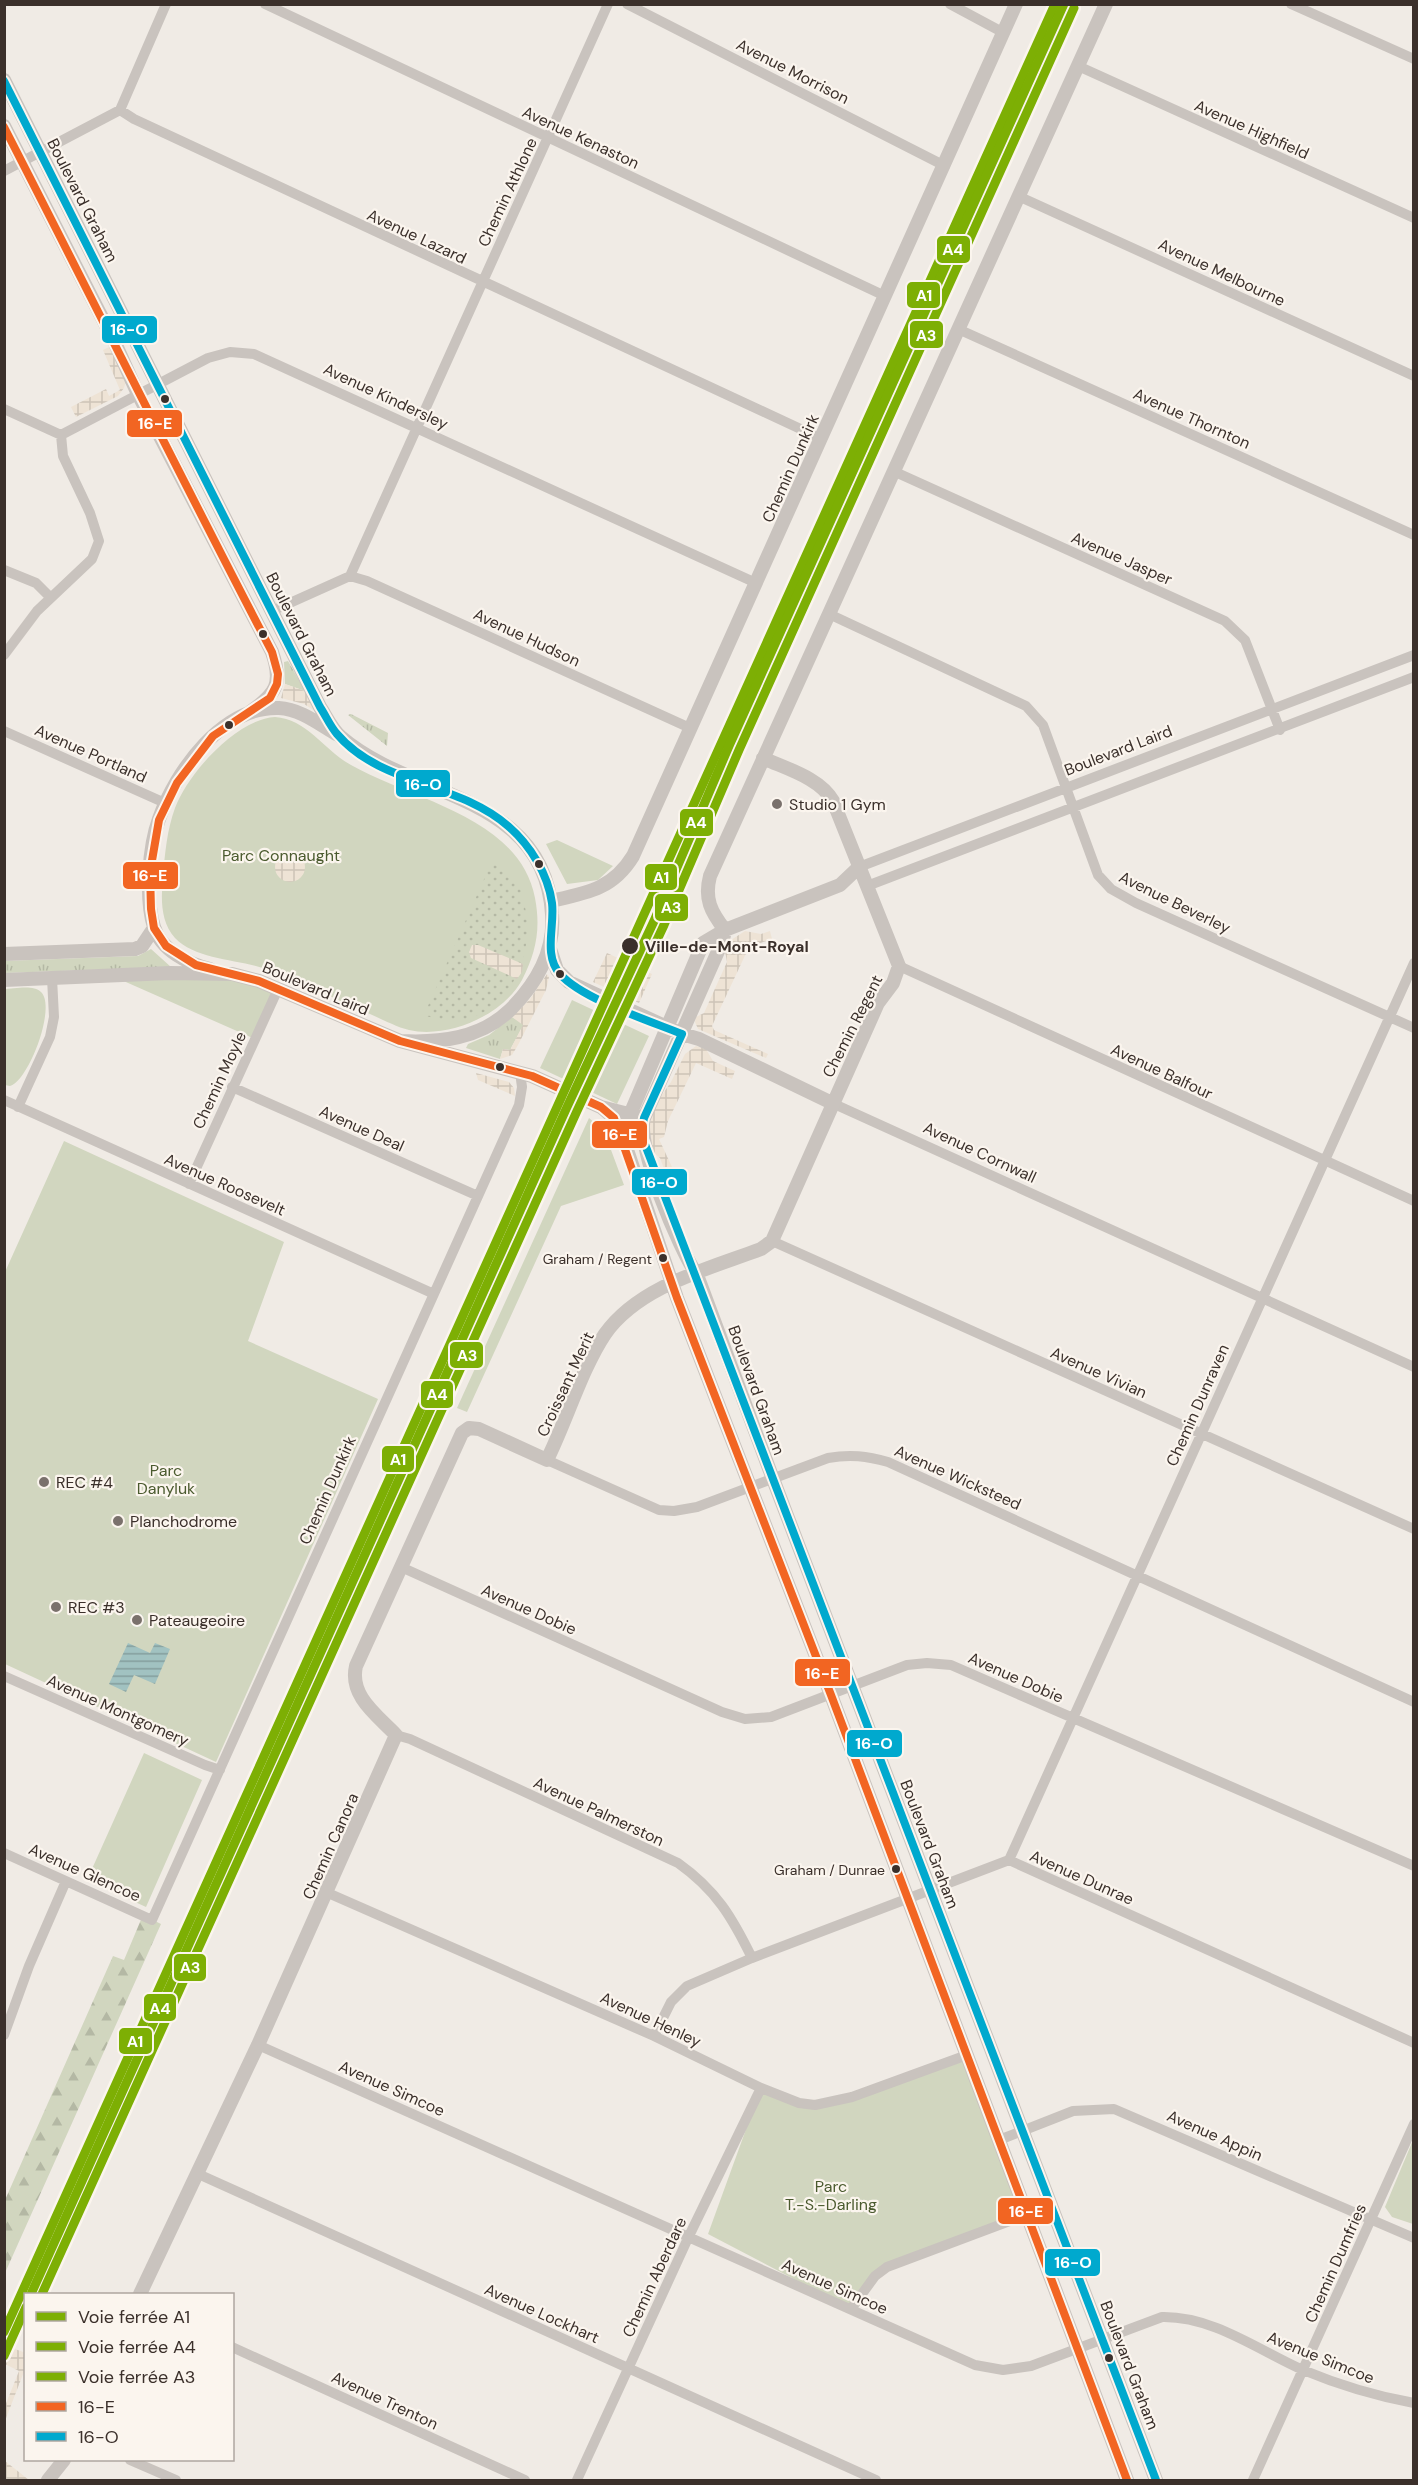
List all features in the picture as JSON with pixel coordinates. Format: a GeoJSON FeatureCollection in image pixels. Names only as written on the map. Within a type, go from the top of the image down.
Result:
{"type":"FeatureCollection","features":[{"type":"Feature","properties":{"kind":"street"},"geometry":{"type":"LineString","coordinates":[[4,171],[120,110],[166,4]]}},
{"type":"Feature","properties":{"kind":"street","name":"Avenue Kenaston"},"geometry":{"type":"LineString","coordinates":[[265,4],[885,296]]}},
{"type":"Feature","properties":{"kind":"street","name":"Chemin Athlone"},"geometry":{"type":"LineString","coordinates":[[350,576],[608,4]]}},
{"type":"Feature","properties":{"kind":"street","name":"Avenue Morrison"},"geometry":{"type":"LineString","coordinates":[[627,4],[945,166]]}},
{"type":"Feature","properties":{"kind":"street"},"geometry":{"type":"LineString","coordinates":[[950,4],[1004,33]]}},
{"type":"Feature","properties":{"kind":"street","name":"Chemin Dunkirk"},"geometry":{"type":"LineString","coordinates":[[551,901],[593,892],[610,884],[633,856],[1016,4]]}},
{"type":"Feature","properties":{"kind":"street"},"geometry":{"type":"LineString","coordinates":[[725,930],[712,913],[707,901],[707,888],[763,758],[1106,4]]}},
{"type":"Feature","properties":{"kind":"street"},"geometry":{"type":"LineString","coordinates":[[1291,4],[1413,59]]}},
{"type":"Feature","properties":{"kind":"street","name":"Avenue Highfield"},"geometry":{"type":"LineString","coordinates":[[1078,66],[1413,218]]}},
{"type":"Feature","properties":{"kind":"street","name":"Boulevard Graham"},"geometry":{"type":"LineString","coordinates":[[4,80],[320,707],[338,735],[384,766],[490,812],[506,823],[522,839],[537,862],[551,901],[550,949],[529,988],[518,1002],[487,1027],[444,1041],[400,1041]]}},
{"type":"Feature","properties":{"kind":"street","name":"Avenue Lazard"},"geometry":{"type":"LineString","coordinates":[[120,110],[134,119],[481,283],[822,439]]}},
{"type":"Feature","properties":{"kind":"street"},"geometry":{"type":"LineString","coordinates":[[4,126],[138,394],[272,652],[278,674],[277,684],[270,698],[213,736],[193,759],[165,803],[154,838],[150,872],[154,928],[166,946],[181,958],[195,965],[232,974]]}},
{"type":"Feature","properties":{"kind":"street","name":"Avenue Melbourne"},"geometry":{"type":"LineString","coordinates":[[1018,196],[1413,376]]}},
{"type":"Feature","properties":{"kind":"street","name":"Avenue Thornton"},"geometry":{"type":"LineString","coordinates":[[958,329],[1413,535]]}},
{"type":"Feature","properties":{"kind":"street","name":"Avenue Kindersley"},"geometry":{"type":"LineString","coordinates":[[61,435],[216,355],[245,352],[264,356],[756,583]]}},
{"type":"Feature","properties":{"kind":"street"},"geometry":{"type":"LineString","coordinates":[[4,409],[61,435],[63,456],[90,513],[99,541],[92,559],[50,597],[4,655]]}},
{"type":"Feature","properties":{"kind":"street","name":"Avenue Jasper"},"geometry":{"type":"LineString","coordinates":[[893,471],[1225,621],[1245,640],[1280,730]]}},
{"type":"Feature","properties":{"kind":"street"},"geometry":{"type":"LineString","coordinates":[[4,570],[36,584],[50,597]]}},
{"type":"Feature","properties":{"kind":"street"},"geometry":{"type":"LineString","coordinates":[[272,611],[350,576]]}},
{"type":"Feature","properties":{"kind":"street","name":"Avenue Hudson"},"geometry":{"type":"LineString","coordinates":[[350,576],[374,584],[690,728]]}},
{"type":"Feature","properties":{"kind":"street","name":"Avenue Beverley"},"geometry":{"type":"LineString","coordinates":[[829,614],[1026,706],[1042,725],[1098,875],[1111,889],[1136,903],[1413,1028]]}},
{"type":"Feature","properties":{"kind":"street","name":"Boulevard Laird"},"geometry":{"type":"LineString","coordinates":[[725,930],[840,885],[859,867],[1413,655]]}},
{"type":"Feature","properties":{"kind":"street","name":"Boulevard Laird"},"geometry":{"type":"LineString","coordinates":[[840,885],[867,886],[1280,730],[1413,676]]}},
{"type":"Feature","properties":{"kind":"street"},"geometry":{"type":"LineString","coordinates":[[250,712],[270,709],[290,710],[338,735]]}},
{"type":"Feature","properties":{"kind":"street","name":"Avenue Portland"},"geometry":{"type":"LineString","coordinates":[[4,731],[165,803]]}},
{"type":"Feature","properties":{"kind":"street","name":"Chemin Regent"},"geometry":{"type":"LineString","coordinates":[[763,758],[827,790],[899,966],[892,985],[878,1004],[832,1103],[772,1241]]}},
{"type":"Feature","properties":{"kind":"street"},"geometry":{"type":"LineString","coordinates":[[4,954],[135,949],[142,946],[154,928]]}},
{"type":"Feature","properties":{"kind":"street"},"geometry":{"type":"LineString","coordinates":[[725,930],[703,943],[668,1028],[627,1115],[623,1138],[673,1284],[831,1695],[1127,2481]]}},
{"type":"Feature","properties":{"kind":"street"},"geometry":{"type":"LineString","coordinates":[[644,1118],[721,947],[725,930]]}},
{"type":"Feature","properties":{"kind":"street","name":"Avenue Cornwall"},"geometry":{"type":"LineString","coordinates":[[550,949],[557,970],[578,987],[668,1028],[699,1039],[832,1103],[1413,1367]]}},
{"type":"Feature","properties":{"kind":"street","name":"Chemin Dunraven"},"geometry":{"type":"LineString","coordinates":[[1009,1860],[1413,963]]}},
{"type":"Feature","properties":{"kind":"street","name":"Avenue Balfour"},"geometry":{"type":"LineString","coordinates":[[899,966],[1413,1201]]}},
{"type":"Feature","properties":{"kind":"street","name":"Boulevard Laird"},"geometry":{"type":"LineString","coordinates":[[4,980],[170,973],[232,974],[278,988],[400,1041],[536,1077],[602,1107],[644,1118]]}},
{"type":"Feature","properties":{"kind":"street"},"geometry":{"type":"LineString","coordinates":[[18,1107],[50,1037],[54,1017],[52,978]]}},
{"type":"Feature","properties":{"kind":"street","name":"Chemin Moyle"},"geometry":{"type":"LineString","coordinates":[[189,1184],[278,988]]}},
{"type":"Feature","properties":{"kind":"street","name":"Chemin Dunkirk"},"geometry":{"type":"LineString","coordinates":[[152,1920],[519,1105],[522,1088],[520,1072]]}},
{"type":"Feature","properties":{"kind":"street","name":"Avenue Deal"},"geometry":{"type":"LineString","coordinates":[[232,1087],[478,1197]]}},
{"type":"Feature","properties":{"kind":"street","name":"Avenue Roosevelt"},"geometry":{"type":"LineString","coordinates":[[4,1100],[434,1294]]}},
{"type":"Feature","properties":{"kind":"street","name":"Boulevard Laird"},"geometry":{"type":"LineString","coordinates":[[602,1107],[614,1118],[623,1138]]}},
{"type":"Feature","properties":{"kind":"street","name":"Boulevard Graham"},"geometry":{"type":"LineString","coordinates":[[644,1118],[643,1144],[687,1260],[697,1275],[772,1479],[1156,2481]]}},
{"type":"Feature","properties":{"kind":"street"},"geometry":{"type":"LineString","coordinates":[[673,1284],[761,1249],[772,1241]]}},
{"type":"Feature","properties":{"kind":"street","name":"Avenue Vivian"},"geometry":{"type":"LineString","coordinates":[[772,1241],[1413,1529]]}},
{"type":"Feature","properties":{"kind":"street","name":"Croissant Merit"},"geometry":{"type":"LineString","coordinates":[[547,1460],[605,1335],[630,1307],[673,1284]]}},
{"type":"Feature","properties":{"kind":"street","name":"Avenue Wicksteed"},"geometry":{"type":"LineString","coordinates":[[401,1567],[462,1433],[469,1428],[479,1429],[659,1510],[690,1509],[828,1458],[846,1455],[867,1456],[888,1462],[1413,1702]]}},
{"type":"Feature","properties":{"kind":"street"},"geometry":{"type":"LineString","coordinates":[[396,1735],[359,1696],[354,1675],[401,1567]]}},
{"type":"Feature","properties":{"kind":"street","name":"Avenue Dobie"},"geometry":{"type":"LineString","coordinates":[[401,1567],[732,1716],[756,1720],[771,1717],[907,1665],[927,1663],[951,1665],[1413,1866]]}},
{"type":"Feature","properties":{"kind":"street","name":"Avenue Montgomery"},"geometry":{"type":"LineString","coordinates":[[4,1676],[220,1770]]}},
{"type":"Feature","properties":{"kind":"street","name":"Chemin Canora"},"geometry":{"type":"LineString","coordinates":[[141,2293],[328,1893],[396,1735]]}},
{"type":"Feature","properties":{"kind":"street","name":"Avenue Palmerston"},"geometry":{"type":"LineString","coordinates":[[396,1735],[410,1739],[678,1863],[696,1876],[730,1913],[752,1958]]}},
{"type":"Feature","properties":{"kind":"street","name":"Avenue Glencoe"},"geometry":{"type":"LineString","coordinates":[[4,1852],[152,1920]]}},
{"type":"Feature","properties":{"kind":"street","name":"Avenue Dunrae"},"geometry":{"type":"LineString","coordinates":[[654,2036],[671,2002],[687,1986],[752,1958],[1009,1860],[1413,2043]]}},
{"type":"Feature","properties":{"kind":"street"},"geometry":{"type":"LineString","coordinates":[[4,2035],[33,1955],[66,1881]]}},
{"type":"Feature","properties":{"kind":"street","name":"Avenue Henley"},"geometry":{"type":"LineString","coordinates":[[328,1893],[654,2036],[761,2088],[799,2103],[815,2105],[832,2102],[967,2055]]}},
{"type":"Feature","properties":{"kind":"street","name":"Avenue Simcoe"},"geometry":{"type":"LineString","coordinates":[[258,2045],[975,2365],[990,2369],[1031,2366],[1162,2317],[1179,2317],[1201,2321],[1303,2370],[1364,2393],[1413,2403]]}},
{"type":"Feature","properties":{"kind":"street","name":"Chemin Aberdare"},"geometry":{"type":"LineString","coordinates":[[577,2481],[689,2236],[761,2088]]}},
{"type":"Feature","properties":{"kind":"street","name":"Avenue Appin"},"geometry":{"type":"LineString","coordinates":[[999,2140],[1073,2111],[1114,2109],[1413,2238]]}},
{"type":"Feature","properties":{"kind":"street","name":"Chemin Dumfries"},"geometry":{"type":"LineString","coordinates":[[1252,2481],[1413,2124]]}},
{"type":"Feature","properties":{"kind":"street","name":"Avenue Lockhart"},"geometry":{"type":"LineString","coordinates":[[196,2174],[876,2481]]}},
{"type":"Feature","properties":{"kind":"street"},"geometry":{"type":"LineString","coordinates":[[851,2309],[874,2276],[887,2267],[1026,2215]]}},
{"type":"Feature","properties":{"kind":"street","name":"Avenue Trenton"},"geometry":{"type":"LineString","coordinates":[[234,2348],[525,2481]]}},
{"type":"Feature","properties":{"kind":"street"},"geometry":{"type":"LineString","coordinates":[[48,2481],[64,2461]]}},
{"type":"Feature","properties":{"kind":"street"},"geometry":{"type":"LineString","coordinates":[[57,2481],[65,2461]]}},
{"type":"Feature","properties":{"kind":"street"},"geometry":{"type":"LineString","coordinates":[[131,2461],[176,2481]]}},
{"type":"Feature","properties":{"kind":"green space"},"geometry":{"type":"Polygon","coordinates":[[[288,661],[305,691],[285,684],[284,662],[288,661]]]}},
{"type":"Feature","properties":{"kind":"green space"},"geometry":{"type":"Polygon","coordinates":[[[351,714],[388,733],[387,746],[348,715],[351,714]]]}},
{"type":"Feature","properties":{"kind":"green space","name":"Parc Connaught"},"geometry":{"type":"Polygon","coordinates":[[[275,717],[297,723],[351,765],[460,814],[486,830],[508,848],[525,870],[535,898],[537,930],[531,960],[522,980],[502,1004],[473,1022],[457,1027],[424,1032],[409,1030],[266,969],[194,951],[175,938],[164,917],[162,893],[170,825],[181,794],[202,764],[230,737],[260,720],[275,717]]]}},
{"type":"Feature","properties":{"kind":"green space"},"geometry":{"type":"Polygon","coordinates":[[[557,840],[613,866],[598,880],[567,884],[546,844],[557,840]]]}},
{"type":"Feature","properties":{"kind":"green space"},"geometry":{"type":"Polygon","coordinates":[[[493,859],[514,877],[520,887],[524,903],[527,930],[524,953],[517,975],[505,994],[490,1008],[471,1018],[449,1020],[424,1015],[493,859]]]}},
{"type":"Feature","properties":{"kind":"green space"},"geometry":{"type":"Polygon","coordinates":[[[151,949],[171,967],[5,973],[4,961],[138,956],[151,949]]]}},
{"type":"Feature","properties":{"kind":"green space"},"geometry":{"type":"Polygon","coordinates":[[[232,974],[278,989],[255,1039],[110,975],[232,974]]]}},
{"type":"Feature","properties":{"kind":"green space"},"geometry":{"type":"Polygon","coordinates":[[[33,988],[41,992],[45,1000],[43,1027],[32,1058],[25,1072],[10,1086],[5,1085],[4,989],[33,988]]]}},
{"type":"Feature","properties":{"kind":"green space"},"geometry":{"type":"Polygon","coordinates":[[[572,1000],[649,1036],[617,1104],[540,1068],[572,1000]]]}},
{"type":"Feature","properties":{"kind":"green space"},"geometry":{"type":"Polygon","coordinates":[[[512,1017],[524,1024],[510,1050],[503,1049],[500,1059],[466,1048],[468,1044],[489,1035],[512,1017]]]}},
{"type":"Feature","properties":{"kind":"green space"},"geometry":{"type":"Polygon","coordinates":[[[589,1118],[604,1131],[624,1185],[561,1206],[467,1412],[457,1408],[589,1118]]]}},
{"type":"Feature","properties":{"kind":"green space","name":"Parc Danyluk"},"geometry":{"type":"Polygon","coordinates":[[[64,1141],[284,1242],[248,1341],[378,1399],[216,1762],[5,1664],[5,1272],[64,1141]]]}},
{"type":"Feature","properties":{"kind":"green space"},"geometry":{"type":"Polygon","coordinates":[[[144,1753],[202,1780],[146,1907],[87,1880],[144,1753]]]}},
{"type":"Feature","properties":{"kind":"green space"},"geometry":{"type":"Polygon","coordinates":[[[143,1915],[161,1924],[5,2273],[5,2200],[113,1956],[124,1960],[143,1915]]]}},
{"type":"Feature","properties":{"kind":"green space","name":"Parc T.-S.-Darling"},"geometry":{"type":"Polygon","coordinates":[[[967,2055],[1026,2215],[887,2267],[851,2309],[708,2234],[761,2088],[815,2105],[967,2055]]]}},
{"type":"Feature","properties":{"kind":"green space"},"geometry":{"type":"Polygon","coordinates":[[[1413,2140],[1414,2224],[1392,2217],[1385,2207],[1413,2140]]]}},
{"type":"Feature","properties":{"kind":"shaded area"},"geometry":{"type":"Polygon","coordinates":[[[109,347],[126,381],[124,388],[118,396],[76,417],[71,407],[106,389],[109,396],[120,390],[103,350],[109,347]]]}},
{"type":"Feature","properties":{"kind":"shaded area"},"geometry":{"type":"Polygon","coordinates":[[[285,684],[305,691],[315,711],[304,704],[281,698],[285,684]]]}},
{"type":"Feature","properties":{"kind":"shaded area"},"geometry":{"type":"Polygon","coordinates":[[[290,852],[301,856],[305,867],[301,878],[290,882],[279,878],[275,867],[279,856],[290,852]]]}},
{"type":"Feature","properties":{"kind":"shaded area"},"geometry":{"type":"Polygon","coordinates":[[[745,931],[761,934],[770,931],[772,939],[749,947],[712,1026],[714,1030],[768,1054],[766,1058],[698,1029],[695,1022],[696,1017],[704,1013],[727,962],[725,951],[731,940],[745,931]]]}},
{"type":"Feature","properties":{"kind":"shaded area"},"geometry":{"type":"Polygon","coordinates":[[[472,945],[478,945],[523,964],[522,972],[517,979],[471,958],[469,952],[472,945]]]}},
{"type":"Feature","properties":{"kind":"shaded area"},"geometry":{"type":"Polygon","coordinates":[[[607,953],[620,959],[615,970],[634,979],[640,968],[652,974],[639,1003],[593,982],[607,953]]]}},
{"type":"Feature","properties":{"kind":"shaded area"},"geometry":{"type":"Polygon","coordinates":[[[547,974],[549,977],[546,990],[518,1045],[512,1055],[500,1059],[503,1049],[510,1050],[523,1025],[512,1017],[530,999],[547,974]]]}},
{"type":"Feature","properties":{"kind":"shaded area"},"geometry":{"type":"Polygon","coordinates":[[[696,1046],[706,1049],[713,1061],[735,1071],[732,1079],[696,1063],[668,1121],[664,1137],[659,1139],[672,1167],[670,1168],[676,1183],[670,1185],[660,1158],[652,1151],[649,1126],[655,1105],[671,1082],[685,1054],[696,1046]]]}},
{"type":"Feature","properties":{"kind":"shaded area"},"geometry":{"type":"Polygon","coordinates":[[[476,1073],[509,1082],[514,1088],[515,1096],[478,1080],[476,1073]]]}},
{"type":"Feature","properties":{"kind":"shaded area"},"geometry":{"type":"Polygon","coordinates":[[[4,2345],[24,2352],[24,2372],[5,2421],[5,2406],[19,2371],[5,2364],[4,2345]]]}},
{"type":"Feature","properties":{"kind":"shaded area"},"geometry":{"type":"Polygon","coordinates":[[[5,2461],[29,2480],[5,2480],[5,2461]]]}},
{"type":"Feature","properties":{"kind":"water","name":"Pateaugeoire"},"geometry":{"type":"Polygon","coordinates":[[[134,1613],[140,1613],[144,1620],[140,1627],[134,1627],[130,1623],[130,1617],[134,1613]]]}},
{"type":"Feature","properties":{"kind":"water"},"geometry":{"type":"Polygon","coordinates":[[[128,1643],[150,1653],[155,1643],[170,1649],[155,1684],[134,1675],[126,1692],[109,1684],[128,1643]]]}},
{"type":"Feature","properties":{"kind":"rail line","name":"A1"},"geometry":{"type":"LineString","coordinates":[[4,2332],[1055,4]]}},
{"type":"Feature","properties":{"kind":"rail line","name":"A4"},"geometry":{"type":"LineString","coordinates":[[31,2293],[567,1107],[654,921],[729,746],[1064,4]]}},
{"type":"Feature","properties":{"kind":"rail line","name":"A3"},"geometry":{"type":"LineString","coordinates":[[42,2293],[577,1111],[664,925],[739,750],[1074,8]]}},
{"type":"Feature","properties":{"kind":"rail line","name":"A4"},"geometry":{"type":"LineString","coordinates":[[4,2356],[24,2311]]}},
{"type":"Feature","properties":{"kind":"transit line","name":"16-O"},"geometry":{"type":"LineString","coordinates":[[4,81],[320,707],[335,731],[355,751],[375,764],[467,801],[489,812],[508,826],[531,851],[547,881],[553,912],[552,958],[560,974],[570,983],[600,1001],[682,1034],[644,1118],[641,1134],[1156,2480]]}},
{"type":"Feature","properties":{"kind":"transit line","name":"16-E"},"geometry":{"type":"LineString","coordinates":[[4,127],[272,652],[278,674],[277,684],[270,698],[213,736],[177,783],[159,820],[150,872],[154,928],[166,946],[196,965],[259,981],[400,1041],[532,1076],[601,1107],[614,1118],[677,1298],[831,1695],[1127,2480]]}},
{"type":"Feature","properties":{"kind":"place","name":"Studio 1 Gym"},"geometry":{"type":"Point","coordinates":[777,804]}},
{"type":"Feature","properties":{"kind":"place","name":"Ville-de-Mont-Royal"},"geometry":{"type":"Point","coordinates":[630,946]}},
{"type":"Feature","properties":{"kind":"place","name":"Graham / Regent"},"geometry":{"type":"Point","coordinates":[663,1258]}},
{"type":"Feature","properties":{"kind":"place","name":"REC #4"},"geometry":{"type":"Point","coordinates":[44,1482]}},
{"type":"Feature","properties":{"kind":"place","name":"Planchodrome"},"geometry":{"type":"Point","coordinates":[118,1521]}},
{"type":"Feature","properties":{"kind":"place","name":"REC #3"},"geometry":{"type":"Point","coordinates":[56,1607]}},
{"type":"Feature","properties":{"kind":"place","name":"Pateaugeoire"},"geometry":{"type":"Point","coordinates":[137,1620]}},
{"type":"Feature","properties":{"kind":"place","name":"Graham / Dunrae"},"geometry":{"type":"Point","coordinates":[896,1869]}}]}
